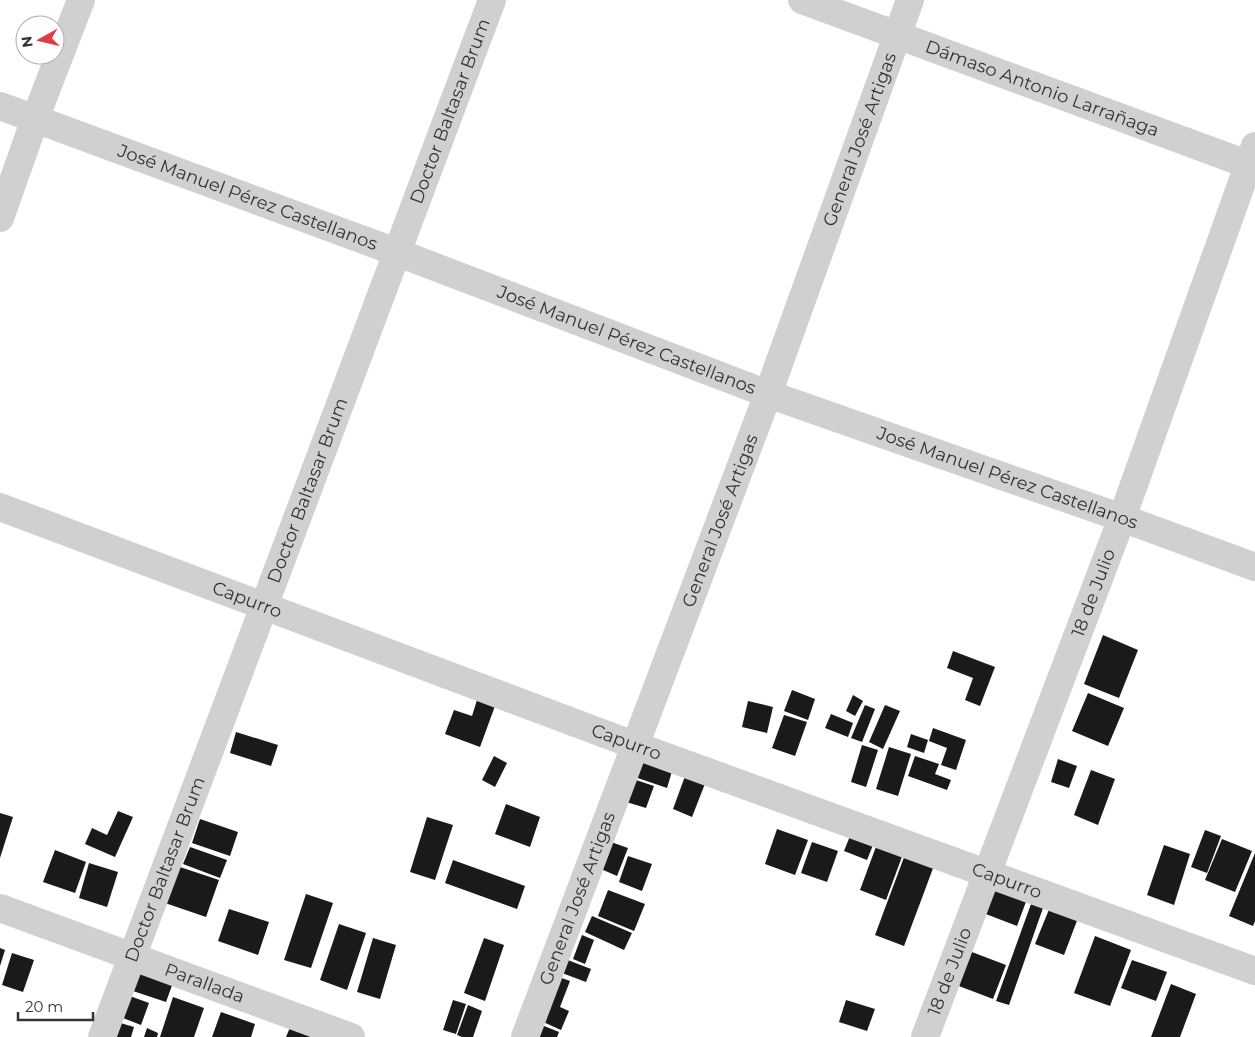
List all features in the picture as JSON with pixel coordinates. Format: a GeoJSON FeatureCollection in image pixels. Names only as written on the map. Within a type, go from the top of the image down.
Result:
{"type":"FeatureCollection","features":[{"type":"Feature","properties":{"kind":"street"},"geometry":{"type":"LineString","coordinates":[[0,218],[35,119],[82,0]]}},
{"type":"Feature","properties":{"kind":"street","name":"Doctor Baltasar Brum"},"geometry":{"type":"LineString","coordinates":[[102,1037],[492,0]]}},
{"type":"Feature","properties":{"kind":"street","name":"Dámaso Antonio Larrañaga"},"geometry":{"type":"LineString","coordinates":[[802,0],[1253,159]]}},
{"type":"Feature","properties":{"kind":"street","name":"General José Artigas"},"geometry":{"type":"LineString","coordinates":[[525,1037],[768,394],[910,0]]}},
{"type":"Feature","properties":{"kind":"street","name":"José Manuel Pérez Castellanos"},"geometry":{"type":"LineString","coordinates":[[0,106],[396,252],[768,394],[1122,518],[1255,567]]}},
{"type":"Feature","properties":{"kind":"street","name":"18 de Julio"},"geometry":{"type":"LineString","coordinates":[[925,1037],[1122,518],[1253,159]]}},
{"type":"Feature","properties":{"kind":"street","name":"Capurro"},"geometry":{"type":"LineString","coordinates":[[0,507],[634,745],[1255,971]]}},
{"type":"Feature","properties":{"kind":"street","name":"Parallada"},"geometry":{"type":"LineString","coordinates":[[0,908],[351,1037]]}},
{"type":"Feature","properties":{"kind":"building"},"geometry":{"type":"Polygon","coordinates":[[[1103,635],[1138,650],[1119,698],[1084,684],[1103,635]]]}},
{"type":"Feature","properties":{"kind":"building"},"geometry":{"type":"Polygon","coordinates":[[[953,651],[995,667],[980,706],[965,700],[973,678],[947,668],[953,651]]]}},
{"type":"Feature","properties":{"kind":"building"},"geometry":{"type":"Polygon","coordinates":[[[792,690],[815,699],[808,720],[784,711],[792,690]]]}},
{"type":"Feature","properties":{"kind":"building"},"geometry":{"type":"Polygon","coordinates":[[[1088,693],[1124,708],[1108,746],[1072,731],[1088,693]]]}},
{"type":"Feature","properties":{"kind":"building"},"geometry":{"type":"Polygon","coordinates":[[[853,695],[863,701],[855,716],[846,711],[853,695]]]}},
{"type":"Feature","properties":{"kind":"building"},"geometry":{"type":"Polygon","coordinates":[[[477,700],[495,706],[480,747],[445,734],[454,710],[472,716],[477,700]]]}},
{"type":"Feature","properties":{"kind":"building"},"geometry":{"type":"Polygon","coordinates":[[[748,701],[773,707],[767,733],[742,727],[748,701]]]}},
{"type":"Feature","properties":{"kind":"building"},"geometry":{"type":"Polygon","coordinates":[[[865,705],[875,709],[862,742],[851,738],[865,705]]]}},
{"type":"Feature","properties":{"kind":"building"},"geometry":{"type":"Polygon","coordinates":[[[885,705],[900,711],[883,749],[869,742],[885,705]]]}},
{"type":"Feature","properties":{"kind":"building"},"geometry":{"type":"Polygon","coordinates":[[[831,714],[853,723],[848,737],[825,728],[831,714]]]}},
{"type":"Feature","properties":{"kind":"building"},"geometry":{"type":"Polygon","coordinates":[[[784,715],[807,722],[795,756],[772,748],[784,715]]]}},
{"type":"Feature","properties":{"kind":"building"},"geometry":{"type":"Polygon","coordinates":[[[933,728],[966,740],[956,770],[941,765],[947,748],[929,741],[933,728]]]}},
{"type":"Feature","properties":{"kind":"building"},"geometry":{"type":"Polygon","coordinates":[[[236,732],[278,745],[271,766],[230,753],[236,732]]]}},
{"type":"Feature","properties":{"kind":"building"},"geometry":{"type":"Polygon","coordinates":[[[911,734],[928,740],[924,753],[907,747],[911,734]]]}},
{"type":"Feature","properties":{"kind":"building"},"geometry":{"type":"Polygon","coordinates":[[[862,745],[878,750],[866,787],[851,782],[862,745]]]}},
{"type":"Feature","properties":{"kind":"building"},"geometry":{"type":"Polygon","coordinates":[[[889,747],[911,754],[898,796],[876,789],[889,747]]]}},
{"type":"Feature","properties":{"kind":"building"},"geometry":{"type":"Polygon","coordinates":[[[635,755],[673,768],[667,788],[629,775],[635,755]]]}},
{"type":"Feature","properties":{"kind":"building"},"geometry":{"type":"Polygon","coordinates":[[[494,756],[507,763],[495,787],[482,780],[494,756]]]}},
{"type":"Feature","properties":{"kind":"building"},"geometry":{"type":"Polygon","coordinates":[[[915,756],[939,764],[935,774],[951,780],[947,790],[908,776],[915,756]]]}},
{"type":"Feature","properties":{"kind":"building"},"geometry":{"type":"Polygon","coordinates":[[[1058,759],[1077,766],[1069,788],[1051,782],[1058,759]]]}},
{"type":"Feature","properties":{"kind":"building"},"geometry":{"type":"Polygon","coordinates":[[[688,768],[708,776],[692,817],[673,809],[688,768]]]}},
{"type":"Feature","properties":{"kind":"building"},"geometry":{"type":"Polygon","coordinates":[[[1091,770],[1115,779],[1098,825],[1074,815],[1091,770]]]}},
{"type":"Feature","properties":{"kind":"building"},"geometry":{"type":"Polygon","coordinates":[[[630,778],[654,786],[646,808],[623,801],[630,778]]]}},
{"type":"Feature","properties":{"kind":"building"},"geometry":{"type":"Polygon","coordinates":[[[506,804],[540,817],[530,847],[495,834],[506,804]]]}},
{"type":"Feature","properties":{"kind":"building"},"geometry":{"type":"Polygon","coordinates":[[[118,811],[133,817],[115,857],[85,844],[92,828],[107,835],[118,811]]]}},
{"type":"Feature","properties":{"kind":"building"},"geometry":{"type":"Polygon","coordinates":[[[0,813],[13,817],[0,858],[0,813]]]}},
{"type":"Feature","properties":{"kind":"building"},"geometry":{"type":"Polygon","coordinates":[[[427,817],[453,825],[435,880],[410,872],[427,817]]]}},
{"type":"Feature","properties":{"kind":"building"},"geometry":{"type":"Polygon","coordinates":[[[200,819],[238,832],[230,856],[192,843],[200,819]]]}},
{"type":"Feature","properties":{"kind":"building"},"geometry":{"type":"Polygon","coordinates":[[[777,829],[808,840],[795,875],[765,864],[777,829]]]}},
{"type":"Feature","properties":{"kind":"building"},"geometry":{"type":"Polygon","coordinates":[[[1205,830],[1221,836],[1207,873],[1191,867],[1205,830]]]}},
{"type":"Feature","properties":{"kind":"building"},"geometry":{"type":"Polygon","coordinates":[[[850,836],[873,845],[867,860],[844,851],[850,836]]]}},
{"type":"Feature","properties":{"kind":"building"},"geometry":{"type":"Polygon","coordinates":[[[1222,839],[1252,851],[1235,892],[1205,880],[1222,839]]]}},
{"type":"Feature","properties":{"kind":"building"},"geometry":{"type":"Polygon","coordinates":[[[611,842],[628,848],[617,876],[601,869],[611,842]]]}},
{"type":"Feature","properties":{"kind":"building"},"geometry":{"type":"Polygon","coordinates":[[[812,842],[838,851],[827,882],[801,873],[812,842]]]}},
{"type":"Feature","properties":{"kind":"building"},"geometry":{"type":"Polygon","coordinates":[[[877,844],[903,854],[886,900],[860,890],[877,844]]]}},
{"type":"Feature","properties":{"kind":"building"},"geometry":{"type":"Polygon","coordinates":[[[1164,845],[1190,854],[1174,905],[1147,895],[1164,845]]]}},
{"type":"Feature","properties":{"kind":"building"},"geometry":{"type":"Polygon","coordinates":[[[190,847],[227,860],[220,878],[183,864],[190,847]]]}},
{"type":"Feature","properties":{"kind":"building"},"geometry":{"type":"Polygon","coordinates":[[[55,850],[86,862],[75,893],[43,882],[55,850]]]}},
{"type":"Feature","properties":{"kind":"building"},"geometry":{"type":"Polygon","coordinates":[[[906,852],[935,863],[904,946],[875,935],[906,852]]]}},
{"type":"Feature","properties":{"kind":"building"},"geometry":{"type":"Polygon","coordinates":[[[1255,853],[1255,921],[1253,926],[1229,916],[1255,853]]]}},
{"type":"Feature","properties":{"kind":"building"},"geometry":{"type":"Polygon","coordinates":[[[628,856],[652,864],[642,891],[619,882],[628,856]]]}},
{"type":"Feature","properties":{"kind":"building"},"geometry":{"type":"Polygon","coordinates":[[[453,860],[525,886],[517,909],[445,883],[453,860]]]}},
{"type":"Feature","properties":{"kind":"building"},"geometry":{"type":"Polygon","coordinates":[[[89,863],[118,872],[107,907],[79,898],[89,863]]]}},
{"type":"Feature","properties":{"kind":"building"},"geometry":{"type":"Polygon","coordinates":[[[177,866],[219,880],[206,917],[165,903],[177,866]]]}},
{"type":"Feature","properties":{"kind":"building"},"geometry":{"type":"Polygon","coordinates":[[[988,884],[1027,899],[1017,926],[978,911],[988,884]]]}},
{"type":"Feature","properties":{"kind":"building"},"geometry":{"type":"Polygon","coordinates":[[[608,890],[645,904],[634,931],[598,916],[608,890]]]}},
{"type":"Feature","properties":{"kind":"building"},"geometry":{"type":"Polygon","coordinates":[[[306,894],[333,903],[311,968],[284,960],[306,894]]]}},
{"type":"Feature","properties":{"kind":"building"},"geometry":{"type":"Polygon","coordinates":[[[1031,904],[1043,908],[1009,1005],[996,1001],[1031,904]]]}},
{"type":"Feature","properties":{"kind":"building"},"geometry":{"type":"Polygon","coordinates":[[[1050,907],[1078,918],[1064,955],[1035,944],[1050,907]]]}},
{"type":"Feature","properties":{"kind":"building"},"geometry":{"type":"Polygon","coordinates":[[[229,909],[269,922],[258,955],[218,941],[229,909]]]}},
{"type":"Feature","properties":{"kind":"building"},"geometry":{"type":"Polygon","coordinates":[[[592,916],[632,933],[624,950],[585,932],[592,916]]]}},
{"type":"Feature","properties":{"kind":"building"},"geometry":{"type":"Polygon","coordinates":[[[339,924],[366,933],[347,990],[320,980],[339,924]]]}},
{"type":"Feature","properties":{"kind":"building"},"geometry":{"type":"Polygon","coordinates":[[[582,935],[594,940],[585,964],[573,959],[582,935]]]}},
{"type":"Feature","properties":{"kind":"building"},"geometry":{"type":"Polygon","coordinates":[[[1095,936],[1131,950],[1110,1006],[1074,993],[1095,936]]]}},
{"type":"Feature","properties":{"kind":"building"},"geometry":{"type":"Polygon","coordinates":[[[373,938],[396,945],[380,999],[357,992],[373,938]]]}},
{"type":"Feature","properties":{"kind":"building"},"geometry":{"type":"Polygon","coordinates":[[[484,938],[504,945],[485,1001],[464,993],[484,938]]]}},
{"type":"Feature","properties":{"kind":"building"},"geometry":{"type":"Polygon","coordinates":[[[0,948],[5,950],[0,966],[0,948]]]}},
{"type":"Feature","properties":{"kind":"building"},"geometry":{"type":"Polygon","coordinates":[[[964,949],[1006,965],[993,999],[951,983],[964,949]]]}},
{"type":"Feature","properties":{"kind":"building"},"geometry":{"type":"Polygon","coordinates":[[[12,953],[34,960],[23,992],[2,985],[12,953]]]}},
{"type":"Feature","properties":{"kind":"building"},"geometry":{"type":"Polygon","coordinates":[[[560,957],[591,969],[586,982],[554,970],[560,957]]]}},
{"type":"Feature","properties":{"kind":"building"},"geometry":{"type":"Polygon","coordinates":[[[1132,960],[1167,972],[1156,1001],[1121,988],[1132,960]]]}},
{"type":"Feature","properties":{"kind":"building"},"geometry":{"type":"Polygon","coordinates":[[[138,968],[174,980],[166,1002],[130,990],[138,968]]]}},
{"type":"Feature","properties":{"kind":"building"},"geometry":{"type":"Polygon","coordinates":[[[559,977],[570,981],[560,1007],[569,1011],[561,1030],[541,1021],[559,977]]]}},
{"type":"Feature","properties":{"kind":"building"},"geometry":{"type":"Polygon","coordinates":[[[1171,984],[1196,994],[1180,1037],[1151,1037],[1171,984]]]}},
{"type":"Feature","properties":{"kind":"building"},"geometry":{"type":"Polygon","coordinates":[[[130,996],[149,1003],[141,1025],[123,1018],[130,996]]]}},
{"type":"Feature","properties":{"kind":"building"},"geometry":{"type":"Polygon","coordinates":[[[173,997],[204,1008],[194,1037],[160,1037],[173,997]]]}},
{"type":"Feature","properties":{"kind":"building"},"geometry":{"type":"Polygon","coordinates":[[[453,1000],[466,1004],[456,1034],[443,1030],[453,1000]]]}},
{"type":"Feature","properties":{"kind":"building"},"geometry":{"type":"Polygon","coordinates":[[[846,1000],[875,1009],[867,1031],[839,1022],[846,1000]]]}},
{"type":"Feature","properties":{"kind":"building"},"geometry":{"type":"Polygon","coordinates":[[[468,1005],[482,1011],[473,1037],[462,1037],[457,1035],[468,1005]]]}},
{"type":"Feature","properties":{"kind":"building"},"geometry":{"type":"Polygon","coordinates":[[[221,1012],[255,1024],[251,1037],[212,1037],[221,1012]]]}},
{"type":"Feature","properties":{"kind":"building"},"geometry":{"type":"Polygon","coordinates":[[[117,1022],[134,1027],[131,1037],[112,1037],[117,1022]]]}},
{"type":"Feature","properties":{"kind":"building"},"geometry":{"type":"Polygon","coordinates":[[[539,1024],[559,1032],[557,1037],[534,1037],[539,1024]]]}},
{"type":"Feature","properties":{"kind":"building"},"geometry":{"type":"Polygon","coordinates":[[[291,1025],[323,1037],[286,1037],[291,1025]]]}},
{"type":"Feature","properties":{"kind":"building"},"geometry":{"type":"Polygon","coordinates":[[[147,1028],[158,1033],[157,1037],[144,1037],[147,1028]]]}}]}
